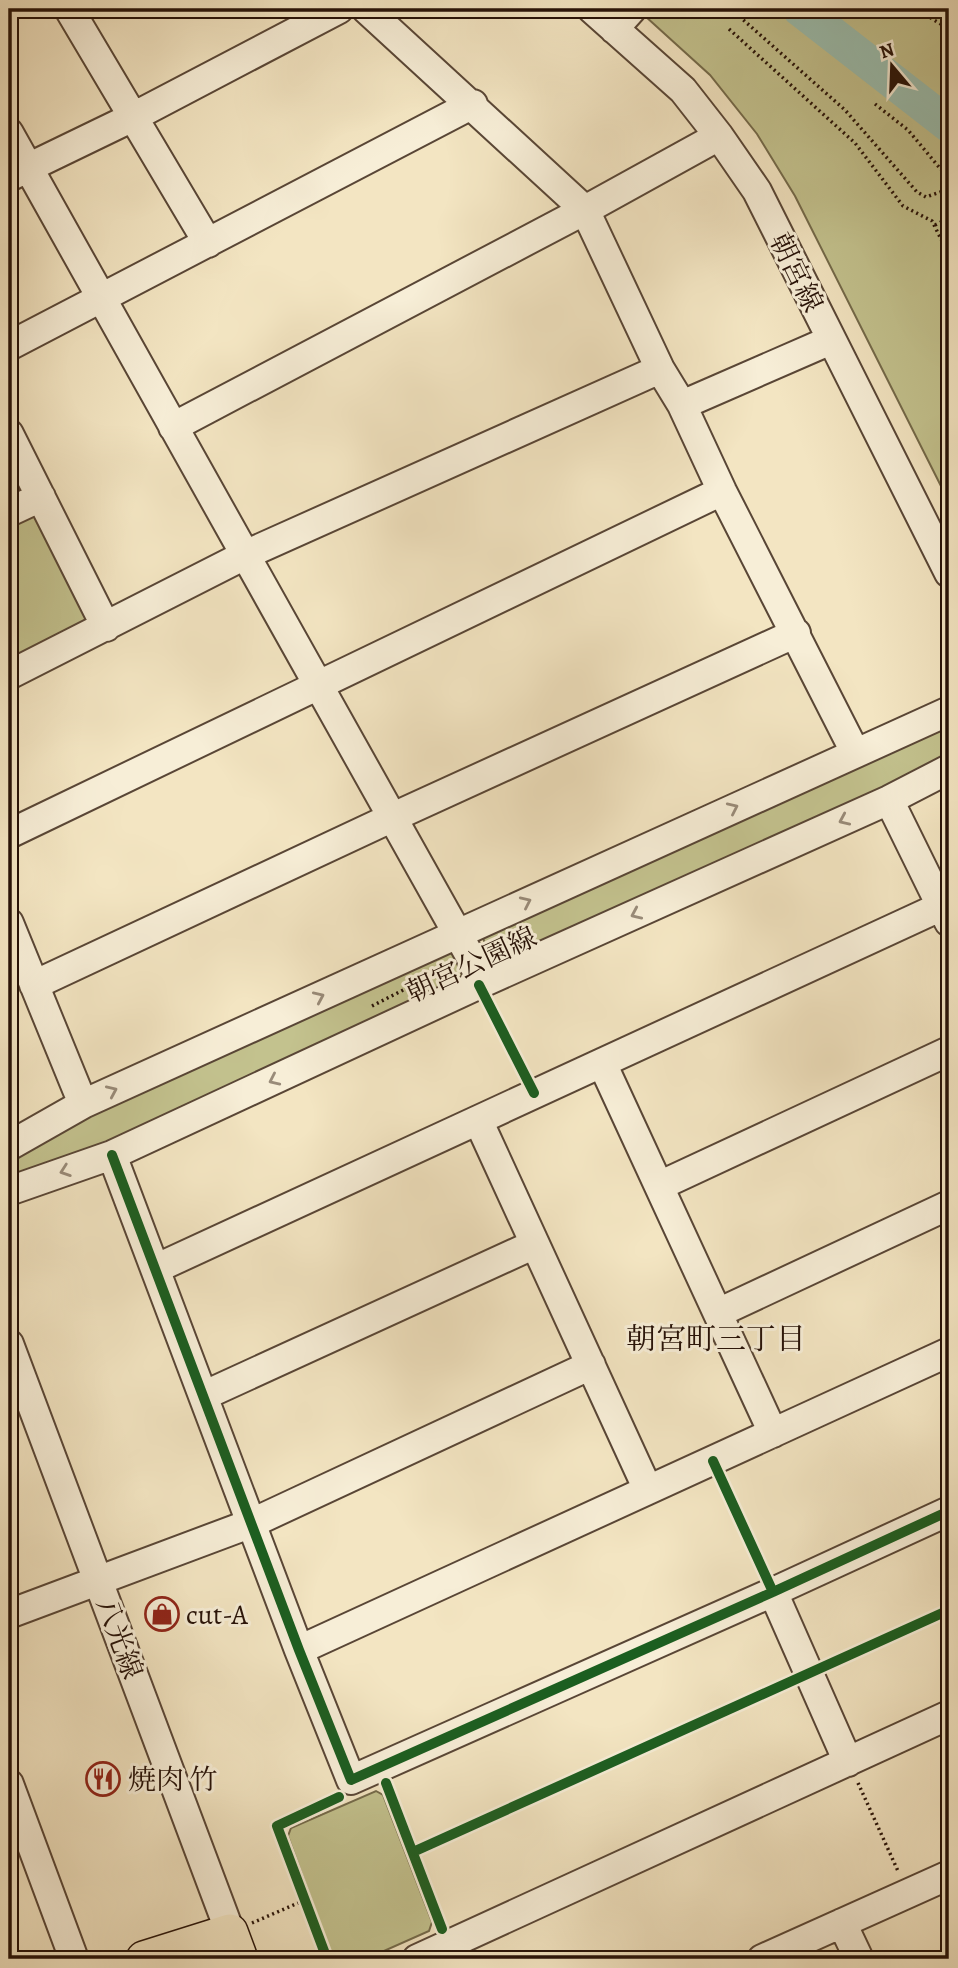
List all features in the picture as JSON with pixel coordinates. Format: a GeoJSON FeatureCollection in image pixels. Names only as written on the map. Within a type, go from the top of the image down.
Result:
{"type":"FeatureCollection","features":[{"type":"Feature","properties":{"kind":"main road"},"geometry":{"type":"LineString","coordinates":[[144,1959],[235,1946]]}},
{"type":"Feature","properties":{"kind":"street"},"geometry":{"type":"LineString","coordinates":[[69,9],[208,243]]}},
{"type":"Feature","properties":{"kind":"street"},"geometry":{"type":"LineString","coordinates":[[18,172],[133,117],[339,9]]}},
{"type":"Feature","properties":{"kind":"street"},"geometry":{"type":"LineString","coordinates":[[366,9],[473,104],[585,210],[660,369],[682,405],[722,491],[855,752]]}},
{"type":"Feature","properties":{"kind":"street","name":"朝宮線"},"geometry":{"type":"LineString","coordinates":[[592,9],[623,19],[719,136],[757,191],[949,573]]}},
{"type":"Feature","properties":{"kind":"street"},"geometry":{"type":"LineString","coordinates":[[9,346],[100,296],[208,243],[473,104]]}},
{"type":"Feature","properties":{"kind":"street"},"geometry":{"type":"LineString","coordinates":[[9,133],[18,172],[100,296],[457,934],[481,984]]}},
{"type":"Feature","properties":{"kind":"street"},"geometry":{"type":"LineString","coordinates":[[173,427],[585,210],[719,136]]}},
{"type":"Feature","properties":{"kind":"street"},"geometry":{"type":"LineString","coordinates":[[682,405],[831,340]]}},
{"type":"Feature","properties":{"kind":"street"},"geometry":{"type":"LineString","coordinates":[[9,676],[245,555],[660,369]]}},
{"type":"Feature","properties":{"kind":"street"},"geometry":{"type":"LineString","coordinates":[[9,434],[106,627]]}},
{"type":"Feature","properties":{"kind":"street"},"geometry":{"type":"LineString","coordinates":[[9,834],[722,491]]}},
{"type":"Feature","properties":{"kind":"street"},"geometry":{"type":"LineString","coordinates":[[9,512],[41,497]]}},
{"type":"Feature","properties":{"kind":"street"},"geometry":{"type":"LineString","coordinates":[[34,985],[796,633]]}},
{"type":"Feature","properties":{"kind":"street","name":"朝宮公園線"},"geometry":{"type":"LineString","coordinates":[[9,1146],[83,1104],[949,711]]}},
{"type":"Feature","properties":{"kind":"street","name":"朝宮公園線"},"geometry":{"type":"LineString","coordinates":[[9,1191],[112,1155],[481,984],[889,800],[949,769]]}},
{"type":"Feature","properties":{"kind":"street"},"geometry":{"type":"LineString","coordinates":[[155,1269],[534,1093],[945,914],[889,800]]}},
{"type":"Feature","properties":{"kind":"street"},"geometry":{"type":"LineString","coordinates":[[9,923],[83,1104]]}},
{"type":"Feature","properties":{"kind":"street"},"geometry":{"type":"LineString","coordinates":[[659,1186],[949,1051]]}},
{"type":"Feature","properties":{"kind":"street"},"geometry":{"type":"LineString","coordinates":[[602,1063],[773,1433]]}},
{"type":"Feature","properties":{"kind":"street"},"geometry":{"type":"LineString","coordinates":[[478,1120],[648,1490]]}},
{"type":"Feature","properties":{"kind":"street"},"geometry":{"type":"LineString","coordinates":[[112,1155],[299,1650],[351,1780],[949,1511]]}},
{"type":"Feature","properties":{"kind":"street"},"geometry":{"type":"LineString","coordinates":[[718,1313],[949,1205]]}},
{"type":"Feature","properties":{"kind":"street"},"geometry":{"type":"LineString","coordinates":[[203,1396],[535,1244]]}},
{"type":"Feature","properties":{"kind":"street","name":"八光線"},"geometry":{"type":"LineString","coordinates":[[9,1344],[235,1946]]}},
{"type":"Feature","properties":{"kind":"street"},"geometry":{"type":"LineString","coordinates":[[299,1650],[949,1352]]}},
{"type":"Feature","properties":{"kind":"street"},"geometry":{"type":"LineString","coordinates":[[9,1614],[252,1524],[591,1365]]}},
{"type":"Feature","properties":{"kind":"street"},"geometry":{"type":"LineString","coordinates":[[773,1592],[848,1762]]}},
{"type":"Feature","properties":{"kind":"street"},"geometry":{"type":"LineString","coordinates":[[407,1956],[949,1715]]}},
{"type":"Feature","properties":{"kind":"street"},"geometry":{"type":"LineString","coordinates":[[9,1784],[18,1838],[74,1959]]}},
{"type":"Feature","properties":{"kind":"street"},"geometry":{"type":"LineString","coordinates":[[762,1959],[949,1875]]}},
{"type":"Feature","properties":{"kind":"street"},"geometry":{"type":"LineString","coordinates":[[842,1923],[859,1959]]}},
{"type":"Feature","properties":{"kind":"path"},"geometry":{"type":"LineString","coordinates":[[731,9],[845,110],[917,192],[926,198],[949,189]]}},
{"type":"Feature","properties":{"kind":"path"},"geometry":{"type":"LineString","coordinates":[[916,9],[949,29]]}},
{"type":"Feature","properties":{"kind":"path"},"geometry":{"type":"LineString","coordinates":[[729,29],[855,143],[902,206],[932,221],[949,255]]}},
{"type":"Feature","properties":{"kind":"path"},"geometry":{"type":"LineString","coordinates":[[875,104],[908,130],[949,179]]}},
{"type":"Feature","properties":{"kind":"path"},"geometry":{"type":"LineString","coordinates":[[935,225],[949,218]]}},
{"type":"Feature","properties":{"kind":"path"},"geometry":{"type":"LineString","coordinates":[[481,984],[534,1093]]}},
{"type":"Feature","properties":{"kind":"path"},"geometry":{"type":"LineString","coordinates":[[713,1461],[773,1592]]}},
{"type":"Feature","properties":{"kind":"path"},"geometry":{"type":"LineString","coordinates":[[413,1852],[949,1610]]}},
{"type":"Feature","properties":{"kind":"path"},"geometry":{"type":"LineString","coordinates":[[848,1762],[908,1894]]}},
{"type":"Feature","properties":{"kind":"path"},"geometry":{"type":"LineString","coordinates":[[386,1783],[442,1929]]}},
{"type":"Feature","properties":{"kind":"path"},"geometry":{"type":"LineString","coordinates":[[327,1959],[277,1826],[340,1797]]}},
{"type":"Feature","properties":{"kind":"path"},"geometry":{"type":"LineString","coordinates":[[235,1946],[305,1900]]}},
{"type":"Feature","properties":{"kind":"path"},"geometry":{"type":"LineString","coordinates":[[384,1959],[407,1956]]}},
{"type":"Feature","properties":{"kind":"shaded area"},"geometry":{"type":"Polygon","coordinates":[[[644,9],[949,9],[949,502],[795,196],[757,134],[710,75],[645,16],[644,9]]]}},
{"type":"Feature","properties":{"kind":"shaded area"},"geometry":{"type":"Polygon","coordinates":[[[31,512],[39,516],[91,620],[9,667],[9,524],[31,512]]]}},
{"type":"Feature","properties":{"kind":"shaded area"},"geometry":{"type":"Polygon","coordinates":[[[949,724],[949,762],[493,967],[482,935],[949,724]]]}},
{"type":"Feature","properties":{"kind":"shaded area"},"geometry":{"type":"Polygon","coordinates":[[[457,945],[475,974],[133,1138],[9,1179],[9,1155],[89,1112],[457,945]]]}},
{"type":"Feature","properties":{"kind":"shaded area"},"geometry":{"type":"Polygon","coordinates":[[[376,1791],[383,1795],[432,1922],[429,1931],[366,1959],[333,1959],[288,1836],[291,1828],[376,1791]]]}},
{"type":"Feature","properties":{"kind":"waterway"},"geometry":{"type":"LineString","coordinates":[[800,9],[949,125]]}},
{"type":"Feature","properties":{"kind":"cycle path"},"geometry":{"type":"LineString","coordinates":[[479,985],[534,1093]]}},
{"type":"Feature","properties":{"kind":"cycle path"},"geometry":{"type":"LineString","coordinates":[[112,1155],[299,1650],[351,1780],[949,1511]]}},
{"type":"Feature","properties":{"kind":"cycle path"},"geometry":{"type":"LineString","coordinates":[[713,1461],[773,1592]]}},
{"type":"Feature","properties":{"kind":"cycle path"},"geometry":{"type":"LineString","coordinates":[[413,1852],[949,1610]]}},
{"type":"Feature","properties":{"kind":"cycle path"},"geometry":{"type":"LineString","coordinates":[[386,1783],[442,1929]]}},
{"type":"Feature","properties":{"kind":"cycle path"},"geometry":{"type":"LineString","coordinates":[[327,1959],[277,1826],[339,1797]]}},
{"type":"Feature","properties":{"kind":"place","name":"cut-A"},"geometry":{"type":"Point","coordinates":[162,1614]}},
{"type":"Feature","properties":{"kind":"place","name":"焼肉 竹"},"geometry":{"type":"Point","coordinates":[103,1779]}},
{"type":"Feature","properties":{"kind":"district","name":"朝宮町三丁目"},"geometry":{"type":"Point","coordinates":[716,1339]}}]}
